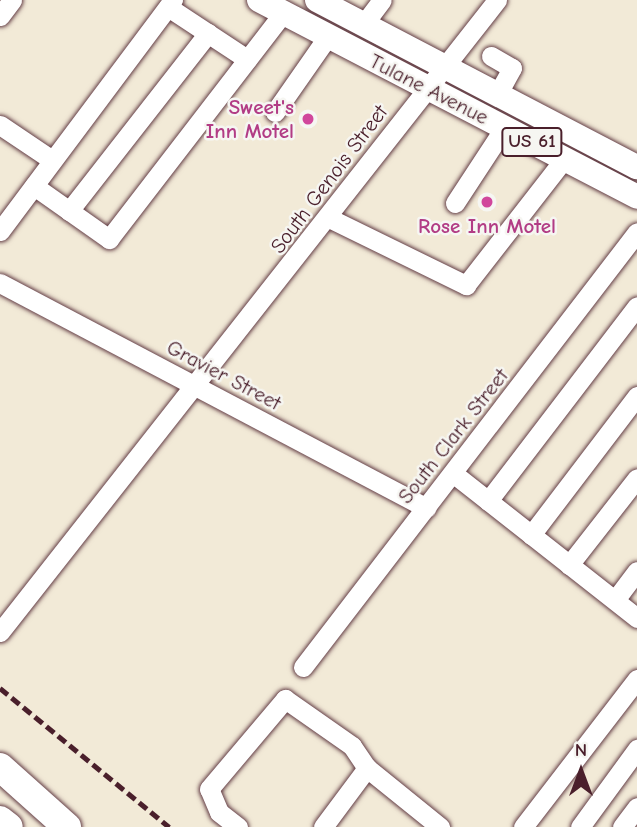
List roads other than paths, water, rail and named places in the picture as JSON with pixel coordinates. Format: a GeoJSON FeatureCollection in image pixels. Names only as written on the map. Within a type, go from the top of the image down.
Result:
{"type":"FeatureCollection","features":[{"type":"Feature","properties":{"kind":"highway"},"geometry":{"type":"LineString","coordinates":[[0,766],[67,827]]}},
{"type":"Feature","properties":{"kind":"highway"},"geometry":{"type":"LineString","coordinates":[[0,820],[9,827]]}},
{"type":"Feature","properties":{"kind":"main road","name":"Tulane Avenue"},"geometry":{"type":"LineString","coordinates":[[259,0],[637,197]]}},
{"type":"Feature","properties":{"kind":"main road","name":"Tulane Avenue"},"geometry":{"type":"LineString","coordinates":[[317,0],[637,167]]}},
{"type":"Feature","properties":{"kind":"street"},"geometry":{"type":"LineString","coordinates":[[0,16],[12,0]]}},
{"type":"Feature","properties":{"kind":"street"},"geometry":{"type":"LineString","coordinates":[[363,25],[382,0]]}},
{"type":"Feature","properties":{"kind":"street","name":"South Genois Street"},"geometry":{"type":"LineString","coordinates":[[0,632],[198,387],[497,0]]}},
{"type":"Feature","properties":{"kind":"street"},"geometry":{"type":"LineString","coordinates":[[0,231],[170,3],[247,59]]}},
{"type":"Feature","properties":{"kind":"street"},"geometry":{"type":"LineString","coordinates":[[34,186],[109,239],[283,13]]}},
{"type":"Feature","properties":{"kind":"street"},"geometry":{"type":"LineString","coordinates":[[69,211],[208,33]]}},
{"type":"Feature","properties":{"kind":"street"},"geometry":{"type":"LineString","coordinates":[[275,113],[328,36]]}},
{"type":"Feature","properties":{"kind":"street"},"geometry":{"type":"LineString","coordinates":[[491,56],[512,68],[497,95]]}},
{"type":"Feature","properties":{"kind":"street"},"geometry":{"type":"LineString","coordinates":[[0,125],[52,160]]}},
{"type":"Feature","properties":{"kind":"street"},"geometry":{"type":"LineString","coordinates":[[455,203],[504,128]]}},
{"type":"Feature","properties":{"kind":"street"},"geometry":{"type":"LineString","coordinates":[[329,218],[466,285],[564,159]]}},
{"type":"Feature","properties":{"kind":"street","name":"South Clark Street"},"geometry":{"type":"LineString","coordinates":[[303,667],[454,474],[637,232]]}},
{"type":"Feature","properties":{"kind":"street","name":"Gravier Street"},"geometry":{"type":"LineString","coordinates":[[0,283],[426,508]]}},
{"type":"Feature","properties":{"kind":"street"},"geometry":{"type":"LineString","coordinates":[[488,501],[637,306]]}},
{"type":"Feature","properties":{"kind":"street"},"geometry":{"type":"LineString","coordinates":[[531,535],[637,396]]}},
{"type":"Feature","properties":{"kind":"street"},"geometry":{"type":"LineString","coordinates":[[454,474],[637,618]]}},
{"type":"Feature","properties":{"kind":"street"},"geometry":{"type":"LineString","coordinates":[[569,565],[637,478]]}},
{"type":"Feature","properties":{"kind":"street"},"geometry":{"type":"LineString","coordinates":[[615,600],[637,571]]}},
{"type":"Feature","properties":{"kind":"street"},"geometry":{"type":"LineString","coordinates":[[523,827],[637,679]]}},
{"type":"Feature","properties":{"kind":"street"},"geometry":{"type":"LineString","coordinates":[[238,827],[219,812],[209,789],[285,699],[352,746],[367,768],[440,827]]}},
{"type":"Feature","properties":{"kind":"street"},"geometry":{"type":"LineString","coordinates":[[580,827],[637,749]]}},
{"type":"Feature","properties":{"kind":"street"},"geometry":{"type":"LineString","coordinates":[[323,827],[367,768]]}},
{"type":"Feature","properties":{"kind":"street"},"geometry":{"type":"LineString","coordinates":[[622,827],[637,807]]}},
{"type":"Feature","properties":{"kind":"railway"},"geometry":{"type":"LineString","coordinates":[[0,688],[169,827]]}},
{"type":"Feature","properties":{"kind":"place","name":"Sweet's Inn Motel"},"geometry":{"type":"Point","coordinates":[308,119]}},
{"type":"Feature","properties":{"kind":"place","name":"Rose Inn Motel"},"geometry":{"type":"Point","coordinates":[487,202]}}]}
